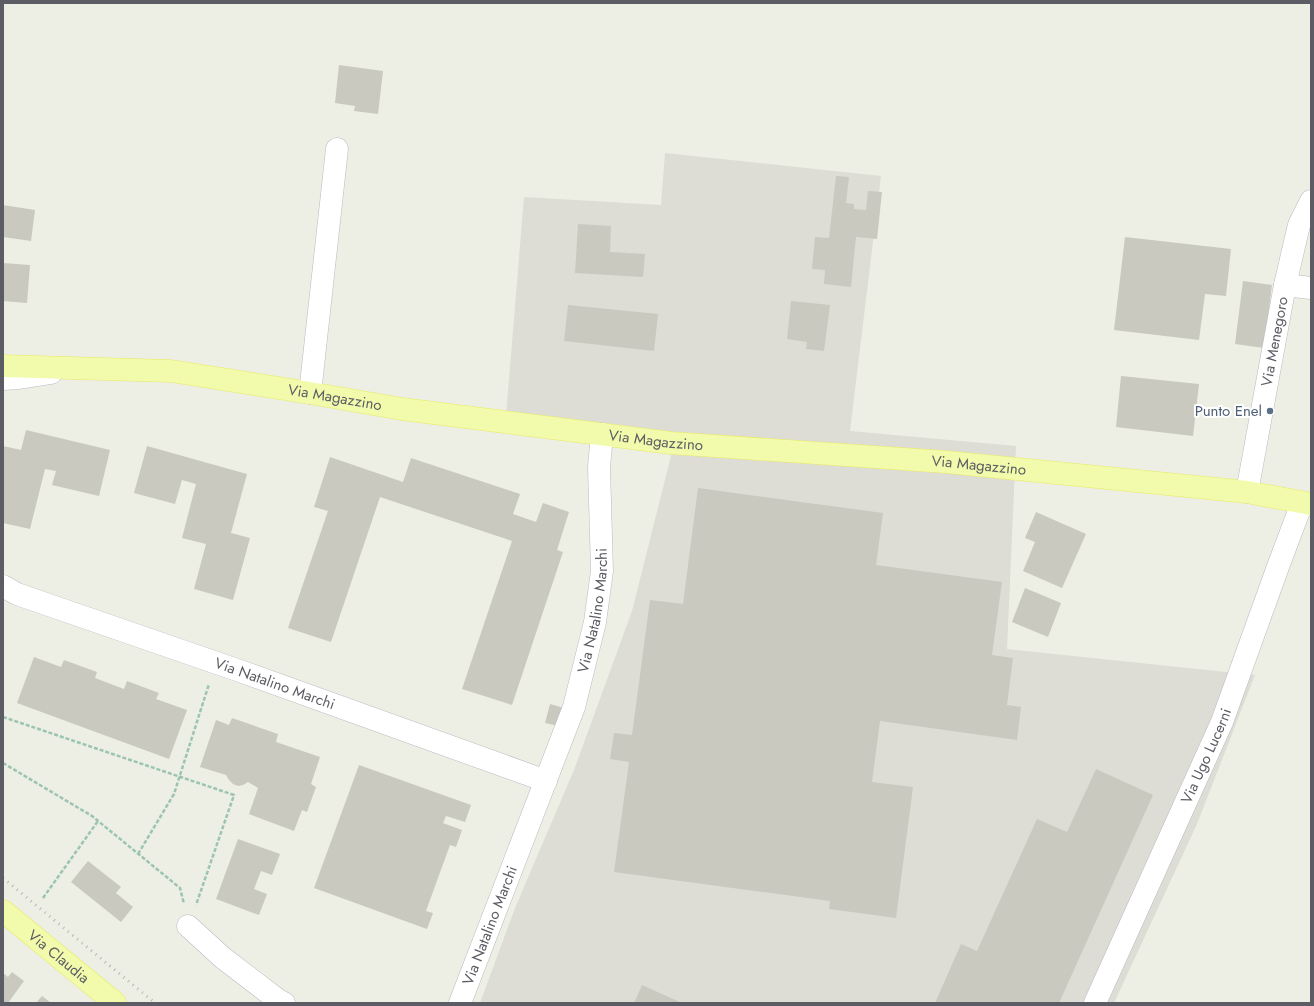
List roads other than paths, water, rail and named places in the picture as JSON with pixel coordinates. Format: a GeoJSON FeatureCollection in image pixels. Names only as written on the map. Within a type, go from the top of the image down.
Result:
{"type":"FeatureCollection","features":[{"type":"Feature","properties":{"kind":"main road","name":"Via Magazzino"},"geometry":{"type":"LineString","coordinates":[[3,366],[171,371],[402,409],[671,443],[947,462],[1247,492],[1307,504]]}},
{"type":"Feature","properties":{"kind":"main road","name":"Via Claudia"},"geometry":{"type":"LineString","coordinates":[[3,911],[115,1003]]}},
{"type":"Feature","properties":{"kind":"street"},"geometry":{"type":"LineString","coordinates":[[310,393],[336,149]]}},
{"type":"Feature","properties":{"kind":"street","name":"Via Menegoro"},"geometry":{"type":"LineString","coordinates":[[1247,492],[1285,285],[1299,225],[1311,200]]}},
{"type":"Feature","properties":{"kind":"street","name":"Via Menegoro"},"geometry":{"type":"LineString","coordinates":[[1285,285],[1311,288]]}},
{"type":"Feature","properties":{"kind":"street"},"geometry":{"type":"LineString","coordinates":[[3,379],[19,378],[78,368]]}},
{"type":"Feature","properties":{"kind":"street","name":"Via Natalino Marchi"},"geometry":{"type":"LineString","coordinates":[[460,1003],[574,707],[595,622],[602,571],[599,468],[602,434]]}},
{"type":"Feature","properties":{"kind":"street","name":"Via Ugo Lucerni"},"geometry":{"type":"LineString","coordinates":[[1095,1003],[1222,722],[1307,504]]}},
{"type":"Feature","properties":{"kind":"street","name":"Via Natalino Marchi"},"geometry":{"type":"LineString","coordinates":[[3,586],[17,594],[216,663],[546,781]]}},
{"type":"Feature","properties":{"kind":"street"},"geometry":{"type":"LineString","coordinates":[[188,926],[223,958],[284,1003]]}},
{"type":"Feature","properties":{"kind":"railway"},"geometry":{"type":"LineString","coordinates":[[3,878],[155,1003]]}},
{"type":"Feature","properties":{"kind":"place","name":"Punto Enel"},"geometry":{"type":"Point","coordinates":[1270,411]}}]}
